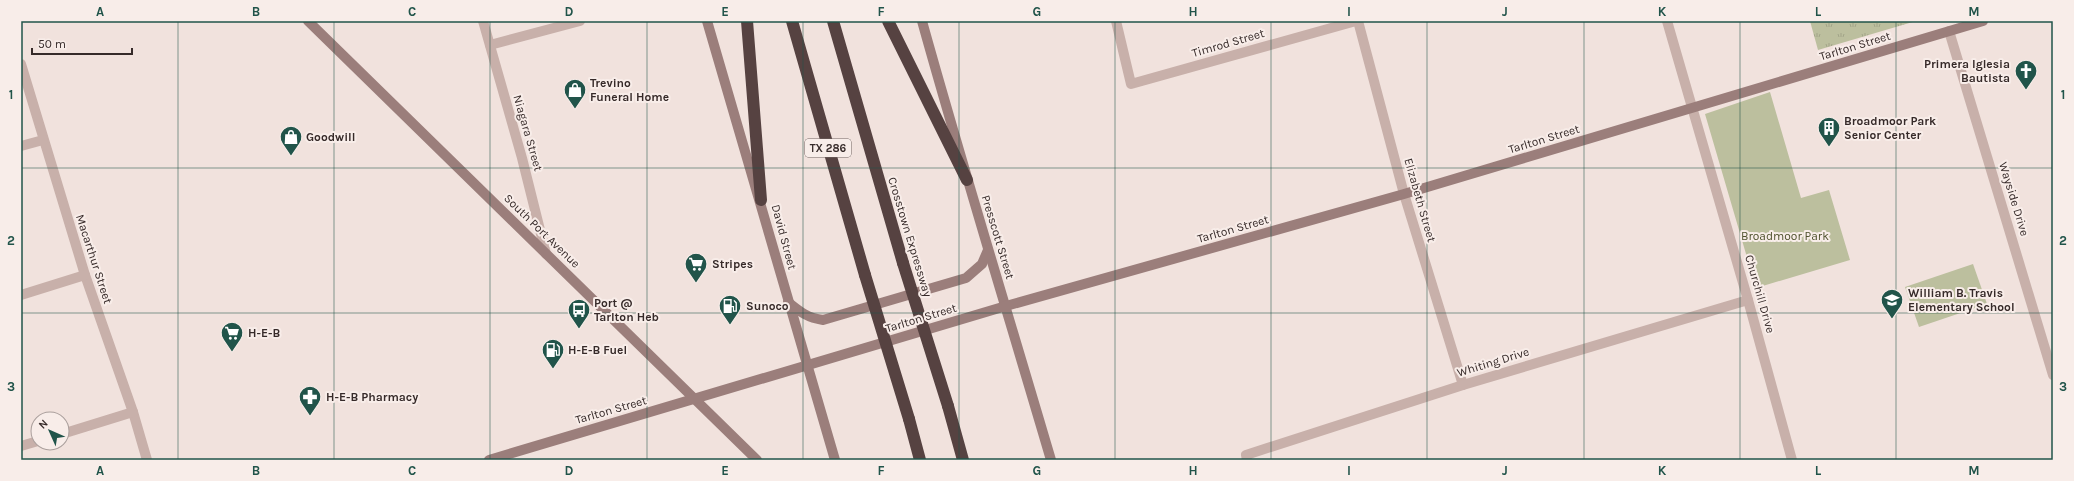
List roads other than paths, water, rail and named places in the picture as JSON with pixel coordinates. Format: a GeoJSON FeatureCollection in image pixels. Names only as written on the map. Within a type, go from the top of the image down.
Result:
{"type":"FeatureCollection","features":[{"type":"Feature","properties":{"kind":"highway"},"geometry":{"type":"LineString","coordinates":[[747,21],[761,200]]}},
{"type":"Feature","properties":{"kind":"highway","name":"TX 286"},"geometry":{"type":"LineString","coordinates":[[792,21],[920,460]]}},
{"type":"Feature","properties":{"kind":"highway","name":"Crosstown Expressway"},"geometry":{"type":"LineString","coordinates":[[833,21],[903,263],[948,406],[963,460]]}},
{"type":"Feature","properties":{"kind":"highway"},"geometry":{"type":"LineString","coordinates":[[888,21],[967,180]]}},
{"type":"Feature","properties":{"kind":"main road","name":"South Port Avenue"},"geometry":{"type":"LineString","coordinates":[[308,21],[757,460]]}},
{"type":"Feature","properties":{"kind":"main road","name":"David Street"},"geometry":{"type":"LineString","coordinates":[[707,21],[761,200],[788,302],[835,460]]}},
{"type":"Feature","properties":{"kind":"main road","name":"Presscott Street"},"geometry":{"type":"LineString","coordinates":[[922,21],[967,180],[1051,460]]}},
{"type":"Feature","properties":{"kind":"main road","name":"Tarlton Street"},"geometry":{"type":"LineString","coordinates":[[489,460],[1006,306],[1404,194],[1984,21]]}},
{"type":"Feature","properties":{"kind":"main road"},"geometry":{"type":"LineString","coordinates":[[788,302],[802,314],[811,318],[823,320],[966,278],[982,264],[988,250]]}},
{"type":"Feature","properties":{"kind":"street","name":"Niagara Street"},"geometry":{"type":"LineString","coordinates":[[483,21],[522,158],[546,254]]}},
{"type":"Feature","properties":{"kind":"street"},"geometry":{"type":"LineString","coordinates":[[490,45],[580,21]]}},
{"type":"Feature","properties":{"kind":"street","name":"Timrod Street"},"geometry":{"type":"LineString","coordinates":[[1116,21],[1131,84],[1357,21]]}},
{"type":"Feature","properties":{"kind":"street","name":"Elizabeth Street"},"geometry":{"type":"LineString","coordinates":[[1357,21],[1404,194],[1463,385]]}},
{"type":"Feature","properties":{"kind":"street","name":"Churchill Drive"},"geometry":{"type":"LineString","coordinates":[[1667,21],[1748,300],[1792,460]]}},
{"type":"Feature","properties":{"kind":"street","name":"Wayside Drive"},"geometry":{"type":"LineString","coordinates":[[1949,31],[2051,358],[2053,375]]}},
{"type":"Feature","properties":{"kind":"street","name":"Macarthur Street"},"geometry":{"type":"LineString","coordinates":[[21,64],[85,275],[133,412],[147,460]]}},
{"type":"Feature","properties":{"kind":"street"},"geometry":{"type":"LineString","coordinates":[[21,146],[43,140]]}},
{"type":"Feature","properties":{"kind":"street"},"geometry":{"type":"LineString","coordinates":[[21,295],[85,275]]}},
{"type":"Feature","properties":{"kind":"street","name":"Whiting Drive"},"geometry":{"type":"LineString","coordinates":[[1247,457],[1463,385],[1748,300]]}},
{"type":"Feature","properties":{"kind":"street"},"geometry":{"type":"LineString","coordinates":[[70,432],[133,412]]}},
{"type":"Feature","properties":{"kind":"place","name":"Primera Iglesia Bautista"},"geometry":{"type":"Point","coordinates":[2026,90]}},
{"type":"Feature","properties":{"kind":"place","name":"Trevino Funeral Home"},"geometry":{"type":"Point","coordinates":[575,110]}},
{"type":"Feature","properties":{"kind":"place","name":"Broadmoor Park Senior Center"},"geometry":{"type":"Point","coordinates":[1829,148]}},
{"type":"Feature","properties":{"kind":"place","name":"Goodwill"},"geometry":{"type":"Point","coordinates":[291,156]}},
{"type":"Feature","properties":{"kind":"place","name":"Stripes"},"geometry":{"type":"Point","coordinates":[696,284]}},
{"type":"Feature","properties":{"kind":"place","name":"William B. Travis Elementary School"},"geometry":{"type":"Point","coordinates":[1892,320]}},
{"type":"Feature","properties":{"kind":"place","name":"Sunoco"},"geometry":{"type":"Point","coordinates":[730,326]}},
{"type":"Feature","properties":{"kind":"place","name":"Port @ Tarlton Heb"},"geometry":{"type":"Point","coordinates":[579,330]}},
{"type":"Feature","properties":{"kind":"place","name":"H-E-B"},"geometry":{"type":"Point","coordinates":[232,352]}},
{"type":"Feature","properties":{"kind":"place","name":"H-E-B Fuel"},"geometry":{"type":"Point","coordinates":[553,370]}},
{"type":"Feature","properties":{"kind":"place","name":"H-E-B Pharmacy"},"geometry":{"type":"Point","coordinates":[310,416]}},
{"type":"Feature","properties":{"kind":"park label","name":"Broadmoor Park"},"geometry":{"type":"Point","coordinates":[1785,236]}}]}
